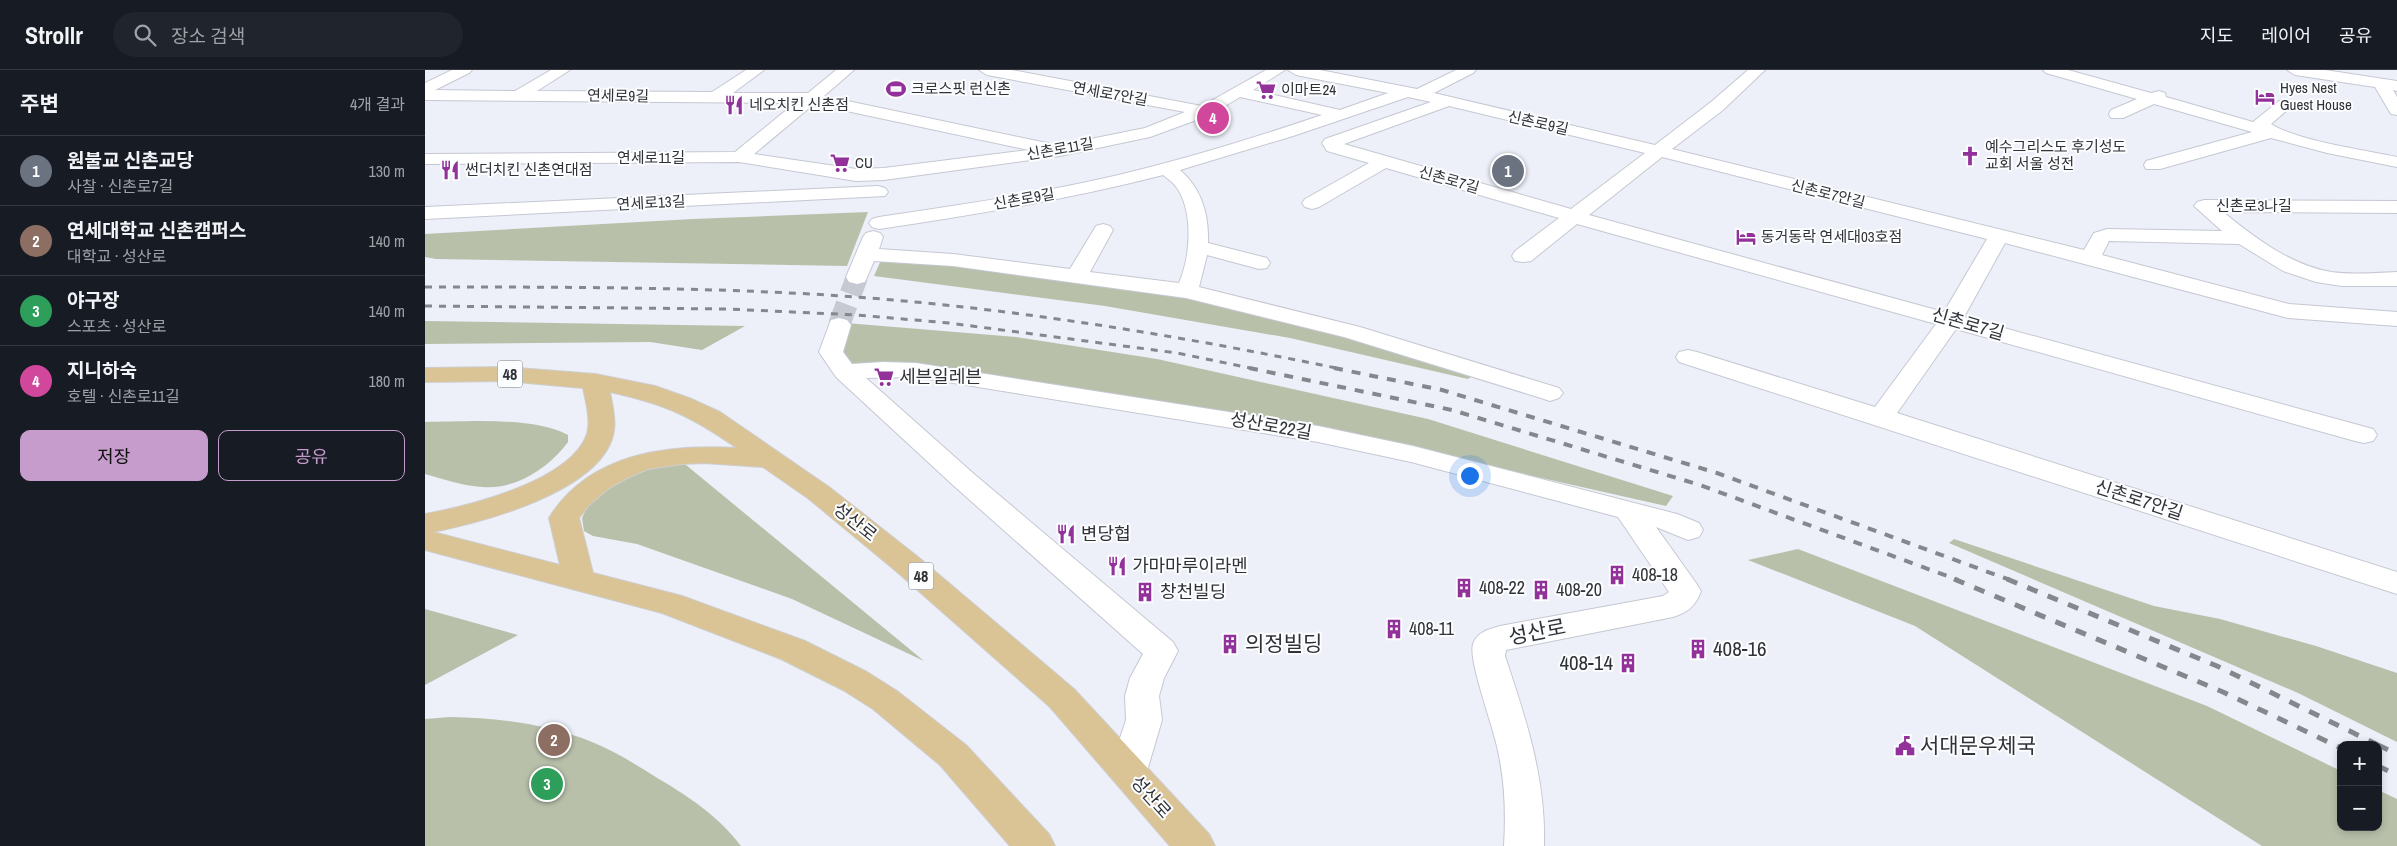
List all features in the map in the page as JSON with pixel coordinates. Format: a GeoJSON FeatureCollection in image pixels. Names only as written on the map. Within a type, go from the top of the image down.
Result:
{"type":"FeatureCollection","features":[{"type":"Feature","properties":{"kind":"main road","name":"성산로"},"geometry":{"type":"LineString","coordinates":[[425,375],[505,374],[595,382],[635,389],[681,403],[711,418],[773,459],[819,493],[907,564],[1062,698],[1195,846]]}},
{"type":"Feature","properties":{"kind":"main road"},"geometry":{"type":"LineString","coordinates":[[425,524],[460,518],[502,505],[546,485],[585,460],[595,449],[601,432],[595,382]]}},
{"type":"Feature","properties":{"kind":"main road"},"geometry":{"type":"LineString","coordinates":[[579,579],[564,518],[569,508],[588,489],[616,471],[655,458],[695,454],[773,459]]}},
{"type":"Feature","properties":{"kind":"main road"},"geometry":{"type":"LineString","coordinates":[[425,540],[671,604],[785,647],[871,690],[953,755],[1035,846]]}},
{"type":"Feature","properties":{"kind":"street"},"geometry":{"type":"LineString","coordinates":[[425,89],[464,70]]}},
{"type":"Feature","properties":{"kind":"street"},"geometry":{"type":"LineString","coordinates":[[518,95],[562,70]]}},
{"type":"Feature","properties":{"kind":"street"},"geometry":{"type":"LineString","coordinates":[[716,97],[756,70]]}},
{"type":"Feature","properties":{"kind":"street"},"geometry":{"type":"LineString","coordinates":[[739,157],[846,70]]}},
{"type":"Feature","properties":{"kind":"street","name":"연세로7안길"},"geometry":{"type":"LineString","coordinates":[[987,70],[1204,111]]}},
{"type":"Feature","properties":{"kind":"street","name":"신촌로11길"},"geometry":{"type":"LineString","coordinates":[[876,183],[1060,151],[1150,132],[1204,111],[1277,70]]}},
{"type":"Feature","properties":{"kind":"street"},"geometry":{"type":"LineString","coordinates":[[1296,70],[1413,93]]}},
{"type":"Feature","properties":{"kind":"street","name":"신촌로9길"},"geometry":{"type":"LineString","coordinates":[[879,223],[1068,191],[1167,168],[1413,93],[1468,70]]}},
{"type":"Feature","properties":{"kind":"street"},"geometry":{"type":"LineString","coordinates":[[1523,256],[1572,216],[1717,106],[1757,70]]}},
{"type":"Feature","properties":{"kind":"street"},"geometry":{"type":"LineString","coordinates":[[2051,70],[2357,155],[2397,162]]}},
{"type":"Feature","properties":{"kind":"street"},"geometry":{"type":"LineString","coordinates":[[2295,70],[2389,85],[2397,110]]}},
{"type":"Feature","properties":{"kind":"street"},"geometry":{"type":"LineString","coordinates":[[2117,114],[2176,88]]}},
{"type":"Feature","properties":{"kind":"street"},"geometry":{"type":"LineString","coordinates":[[1237,92],[1299,104],[1341,115]]}},
{"type":"Feature","properties":{"kind":"street","name":"신촌로9길"},"geometry":{"type":"LineString","coordinates":[[1413,93],[1657,151]]}},
{"type":"Feature","properties":{"kind":"street","name":"연세로9길"},"geometry":{"type":"LineString","coordinates":[[425,95],[810,98],[1060,151]]}},
{"type":"Feature","properties":{"kind":"street","name":"신촌로7길"},"geometry":{"type":"LineString","coordinates":[[1448,101],[1331,143],[1333,146],[1384,162],[1572,216],[2364,435]]}},
{"type":"Feature","properties":{"kind":"street"},"geometry":{"type":"LineString","coordinates":[[2272,132],[2260,124],[2285,105]]}},
{"type":"Feature","properties":{"kind":"street"},"geometry":{"type":"LineString","coordinates":[[2153,165],[2272,132]]}},
{"type":"Feature","properties":{"kind":"street"},"geometry":{"type":"LineString","coordinates":[[2350,136],[2357,155]]}},
{"type":"Feature","properties":{"kind":"street","name":"신촌로7안길"},"geometry":{"type":"LineString","coordinates":[[1657,151],[2090,258],[2288,311],[2397,319]]}},
{"type":"Feature","properties":{"kind":"street","name":"연세로11길"},"geometry":{"type":"LineString","coordinates":[[425,159],[739,157],[856,175],[876,183]]}},
{"type":"Feature","properties":{"kind":"street"},"geometry":{"type":"LineString","coordinates":[[1312,203],[1384,162]]}},
{"type":"Feature","properties":{"kind":"street"},"geometry":{"type":"LineString","coordinates":[[1167,168],[1186,187],[1191,196],[1197,220],[1195,270],[1186,291]]}},
{"type":"Feature","properties":{"kind":"street"},"geometry":{"type":"LineString","coordinates":[[857,278],[879,223],[876,183]]}},
{"type":"Feature","properties":{"kind":"street","name":"연세로13길"},"geometry":{"type":"LineString","coordinates":[[425,213],[876,183]]}},
{"type":"Feature","properties":{"kind":"street","name":"신촌로3나길"},"geometry":{"type":"LineString","coordinates":[[2397,207],[2204,206],[2241,238],[2294,269],[2326,278],[2397,280]]}},
{"type":"Feature","properties":{"kind":"street"},"geometry":{"type":"LineString","coordinates":[[1077,275],[1103,230]]}},
{"type":"Feature","properties":{"kind":"street"},"geometry":{"type":"LineString","coordinates":[[2090,258],[2101,237],[2107,235],[2241,238]]}},
{"type":"Feature","properties":{"kind":"street"},"geometry":{"type":"LineString","coordinates":[[1881,417],[1951,320],[1999,236]]}},
{"type":"Feature","properties":{"kind":"street"},"geometry":{"type":"LineString","coordinates":[[1197,246],[1259,263]]}},
{"type":"Feature","properties":{"kind":"street"},"geometry":{"type":"LineString","coordinates":[[866,254],[953,260],[1186,291],[1352,332],[1550,393]]}},
{"type":"Feature","properties":{"kind":"street"},"geometry":{"type":"LineString","coordinates":[[839,325],[831,352],[845,372],[964,480],[1161,651],[1147,678],[1142,696],[1144,720],[1128,771]]}},
{"type":"Feature","properties":{"kind":"street","name":"신촌로7안길"},"geometry":{"type":"LineString","coordinates":[[1688,357],[2397,583]]}},
{"type":"Feature","properties":{"kind":"street","name":"성산로22길"},"geometry":{"type":"LineString","coordinates":[[845,372],[883,369],[916,370],[1318,434],[1413,454],[1628,510],[1688,530]]}},
{"type":"Feature","properties":{"kind":"street","name":"성산로"},"geometry":{"type":"LineString","coordinates":[[1524,846],[1527,816],[1522,773],[1513,732],[1488,656],[1488,648],[1490,643],[1501,638],[1673,606],[1683,597],[1685,591],[1628,510]]}},
{"type":"Feature","properties":{"kind":"green space"},"geometry":{"type":"Polygon","coordinates":[[[868,212],[847,266],[436,259],[425,257],[425,234],[693,219],[868,212]]]}},
{"type":"Feature","properties":{"kind":"green space"},"geometry":{"type":"Polygon","coordinates":[[[882,258],[1161,293],[1271,315],[1474,375],[1468,379],[1290,338],[1105,306],[874,276],[882,258]]]}},
{"type":"Feature","properties":{"kind":"green space"},"geometry":{"type":"Polygon","coordinates":[[[425,321],[745,326],[702,350],[650,342],[425,344],[425,321]]]}},
{"type":"Feature","properties":{"kind":"green space"},"geometry":{"type":"Polygon","coordinates":[[[846,323],[1016,337],[1157,359],[1428,419],[1673,496],[1666,506],[1321,428],[1013,379],[852,366],[841,353],[846,323]]]}},
{"type":"Feature","properties":{"kind":"green space"},"geometry":{"type":"Polygon","coordinates":[[[498,421],[537,425],[568,435],[568,442],[560,452],[541,468],[519,481],[507,485],[482,487],[453,482],[425,474],[425,422],[498,421]]]}},
{"type":"Feature","properties":{"kind":"green space"},"geometry":{"type":"Polygon","coordinates":[[[673,463],[686,465],[924,661],[792,599],[637,544],[593,536],[584,531],[582,518],[590,500],[642,467],[673,463]]]}},
{"type":"Feature","properties":{"kind":"green space"},"geometry":{"type":"Polygon","coordinates":[[[1954,539],[2154,606],[2220,619],[2316,646],[2397,673],[2397,742],[2298,693],[1949,543],[1954,539]]]}},
{"type":"Feature","properties":{"kind":"green space"},"geometry":{"type":"Polygon","coordinates":[[[1798,549],[2207,706],[2337,769],[2337,831],[2382,831],[2382,792],[2397,799],[2397,846],[2262,846],[1915,626],[1748,560],[1798,549]]]}},
{"type":"Feature","properties":{"kind":"green space"},"geometry":{"type":"Polygon","coordinates":[[[425,609],[518,635],[425,685],[425,609]]]}},
{"type":"Feature","properties":{"kind":"green space"},"geometry":{"type":"Polygon","coordinates":[[[450,717],[486,719],[540,726],[601,746],[635,764],[693,801],[723,826],[741,846],[425,846],[425,719],[450,717]]]}},
{"type":"Feature","properties":{"kind":"tunnel"},"geometry":{"type":"LineString","coordinates":[[839,325],[857,277]]}},
{"type":"Feature","properties":{"kind":"railway"},"geometry":{"type":"LineString","coordinates":[[425,287],[676,289],[777,292],[892,300],[957,306],[1085,323],[1213,344],[1341,369]]}},
{"type":"Feature","properties":{"kind":"railway"},"geometry":{"type":"LineString","coordinates":[[425,306],[728,309],[857,315],[949,323],[1177,353],[1255,369]]}},
{"type":"Feature","properties":{"kind":"railway"},"geometry":{"type":"LineString","coordinates":[[1249,368],[1452,410],[1700,485],[1958,580]]}},
{"type":"Feature","properties":{"kind":"railway"},"geometry":{"type":"LineString","coordinates":[[1334,368],[1442,390],[1717,473],[2010,580]]}},
{"type":"Feature","properties":{"kind":"railway"},"geometry":{"type":"LineString","coordinates":[[1954,579],[2223,692],[2337,746]]}},
{"type":"Feature","properties":{"kind":"railway"},"geometry":{"type":"LineString","coordinates":[[2007,579],[2217,666],[2397,754]]}},
{"type":"Feature","properties":{"kind":"railway"},"geometry":{"type":"LineString","coordinates":[[2382,768],[2397,775]]}},
{"type":"Feature","properties":{"kind":"place","name":"크로스핏 런신촌"},"geometry":{"type":"Point","coordinates":[896,89]}},
{"type":"Feature","properties":{"kind":"place","name":"이마트24"},"geometry":{"type":"Point","coordinates":[1266,90]}},
{"type":"Feature","properties":{"kind":"place","name":"Hyes Nest Guest House"},"geometry":{"type":"Point","coordinates":[2265,97]}},
{"type":"Feature","properties":{"kind":"place","name":"네오치킨 신촌점"},"geometry":{"type":"Point","coordinates":[734,105]}},
{"type":"Feature","properties":{"kind":"place","name":"지니하숙"},"geometry":{"type":"Point","coordinates":[1213,118]}},
{"type":"Feature","properties":{"kind":"place","name":"예수그리스도 후기성도 교회 서울 성전"},"geometry":{"type":"Point","coordinates":[1970,156]}},
{"type":"Feature","properties":{"kind":"place","name":"CU"},"geometry":{"type":"Point","coordinates":[840,163]}},
{"type":"Feature","properties":{"kind":"place","name":"썬더치킨 신촌연대점"},"geometry":{"type":"Point","coordinates":[450,170]}},
{"type":"Feature","properties":{"kind":"place","name":"원불교 신촌교당"},"geometry":{"type":"Point","coordinates":[1508,171]}},
{"type":"Feature","properties":{"kind":"place","name":"동거동락 연세대03호점"},"geometry":{"type":"Point","coordinates":[1746,237]}},
{"type":"Feature","properties":{"kind":"place","name":"세븐일레븐"},"geometry":{"type":"Point","coordinates":[884,377]}},
{"type":"Feature","properties":{"kind":"place","name":"변당협"},"geometry":{"type":"Point","coordinates":[1066,534]}},
{"type":"Feature","properties":{"kind":"place","name":"가마마루이라멘"},"geometry":{"type":"Point","coordinates":[1117,566]}},
{"type":"Feature","properties":{"kind":"place","name":"408-18"},"geometry":{"type":"Point","coordinates":[1617,575]}},
{"type":"Feature","properties":{"kind":"place","name":"408-22"},"geometry":{"type":"Point","coordinates":[1464,588]}},
{"type":"Feature","properties":{"kind":"place","name":"408-20"},"geometry":{"type":"Point","coordinates":[1541,590]}},
{"type":"Feature","properties":{"kind":"place","name":"창천빌딩"},"geometry":{"type":"Point","coordinates":[1145,592]}},
{"type":"Feature","properties":{"kind":"place","name":"408-11"},"geometry":{"type":"Point","coordinates":[1394,629]}},
{"type":"Feature","properties":{"kind":"place","name":"의정빌딩"},"geometry":{"type":"Point","coordinates":[1230,644]}},
{"type":"Feature","properties":{"kind":"place","name":"408-16"},"geometry":{"type":"Point","coordinates":[1698,649]}},
{"type":"Feature","properties":{"kind":"place","name":"408-14"},"geometry":{"type":"Point","coordinates":[1628,663]}},
{"type":"Feature","properties":{"kind":"place","name":"연세대학교 신촌캠퍼스"},"geometry":{"type":"Point","coordinates":[554,740]}},
{"type":"Feature","properties":{"kind":"place","name":"서대문우체국"},"geometry":{"type":"Point","coordinates":[1905,746]}},
{"type":"Feature","properties":{"kind":"place","name":"야구장"},"geometry":{"type":"Point","coordinates":[547,784]}}]}
